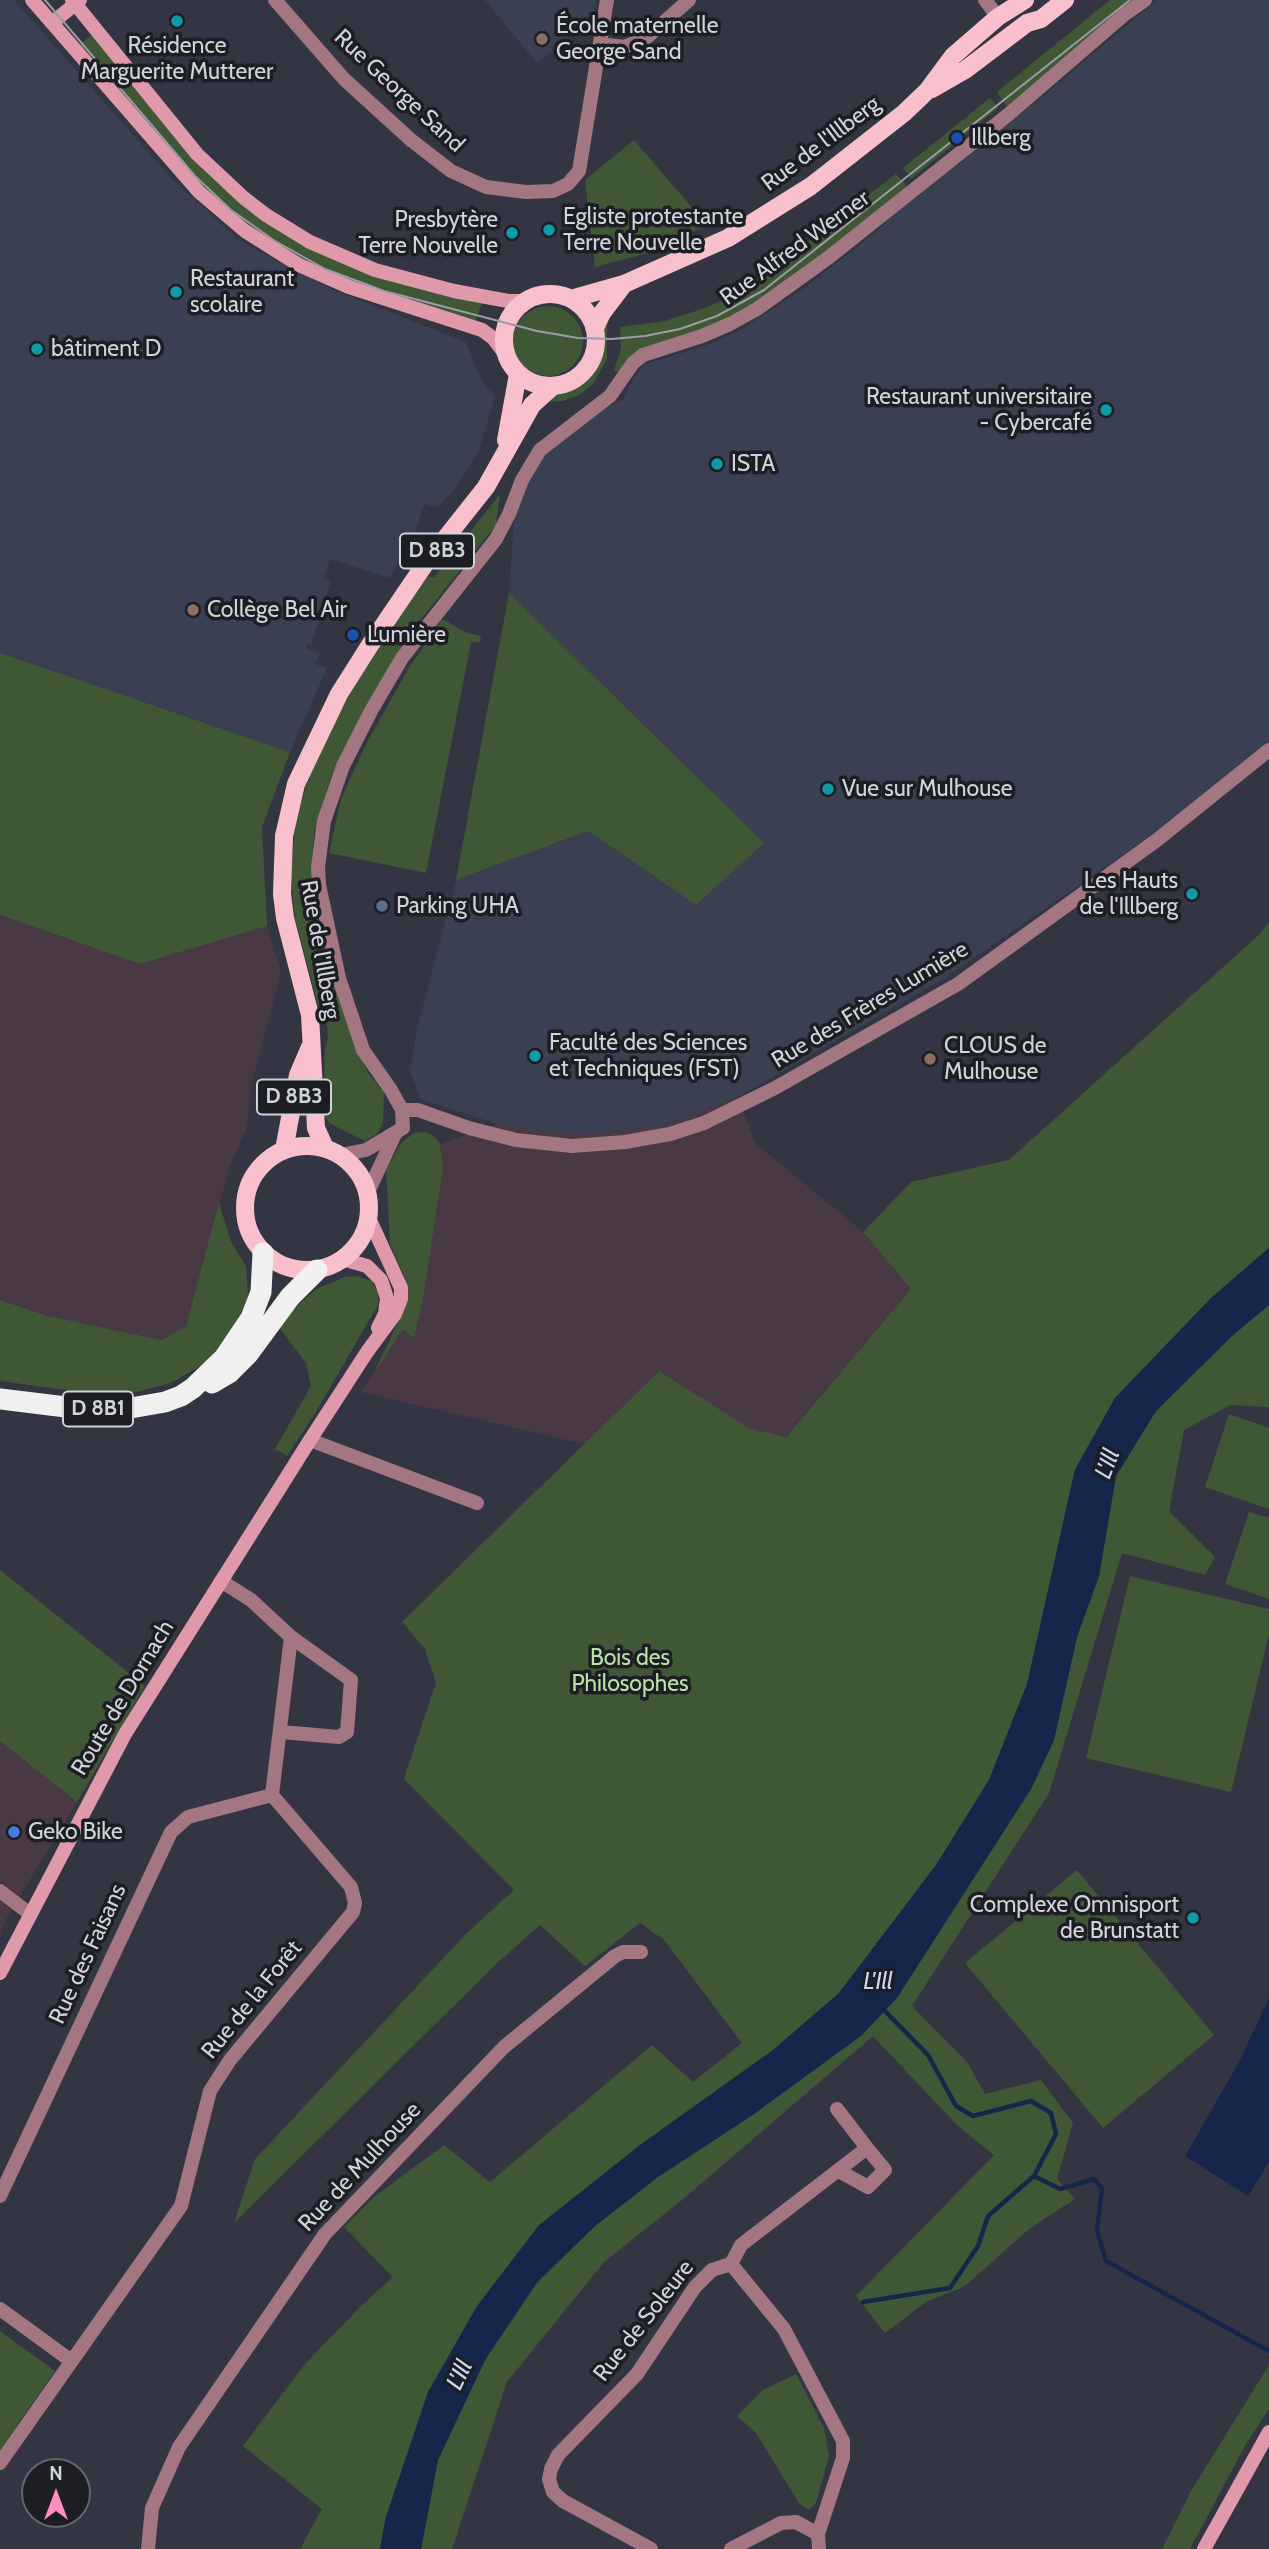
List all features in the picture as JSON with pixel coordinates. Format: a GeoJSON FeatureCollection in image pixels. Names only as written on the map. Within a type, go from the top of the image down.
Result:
{"type":"FeatureCollection","features":[{"type":"Feature","properties":{"kind":"highway","name":"D 8B1"},"geometry":{"type":"LineString","coordinates":[[193,1388],[224,1358],[251,1318],[261,1293],[263,1253]]}},
{"type":"Feature","properties":{"kind":"highway","name":"D 8B1"},"geometry":{"type":"LineString","coordinates":[[0,1399],[66,1407],[125,1409],[164,1402],[193,1388],[212,1384],[229,1373],[248,1354],[296,1289],[317,1270]]}},
{"type":"Feature","properties":{"kind":"main road"},"geometry":{"type":"LineString","coordinates":[[32,0],[52,23],[200,192],[245,231],[299,265],[349,287],[482,330],[493,338],[518,374],[534,384],[553,386],[577,378],[589,365],[595,349],[595,327],[582,306],[571,299],[547,293],[525,300],[495,299],[401,278],[341,257],[289,230],[244,198],[197,154],[76,1],[52,23]]}},
{"type":"Feature","properties":{"kind":"main road","name":"Rue de l'Illberg"},"geometry":{"type":"LineString","coordinates":[[571,299],[624,284],[705,248],[753,224],[811,186],[904,113],[928,91],[953,56],[998,17],[1025,0]]}},
{"type":"Feature","properties":{"kind":"main road"},"geometry":{"type":"LineString","coordinates":[[1027,23],[1037,0]]}},
{"type":"Feature","properties":{"kind":"main road","name":"Rue de l'Illberg"},"geometry":{"type":"LineString","coordinates":[[928,91],[965,70],[1027,23],[1041,19],[1065,0]]}},
{"type":"Feature","properties":{"kind":"main road","name":"Rue de l'Illberg"},"geometry":{"type":"LineString","coordinates":[[595,327],[624,284]]}},
{"type":"Feature","properties":{"kind":"main road"},"geometry":{"type":"LineString","coordinates":[[505,354],[503,340],[506,324],[516,307],[525,300]]}},
{"type":"Feature","properties":{"kind":"main road","name":"D 8B3"},"geometry":{"type":"LineString","coordinates":[[502,457],[518,374]]}},
{"type":"Feature","properties":{"kind":"main road","name":"D 8B3"},"geometry":{"type":"LineString","coordinates":[[502,457],[532,405],[553,386]]}},
{"type":"Feature","properties":{"kind":"main road","name":"Rue de l'Illberg"},"geometry":{"type":"LineString","coordinates":[[310,1047],[308,1003],[285,918],[281,877],[284,836],[293,793],[333,706],[369,645],[425,564],[475,503],[502,457]]}},
{"type":"Feature","properties":{"kind":"main road","name":"D 8B3"},"geometry":{"type":"LineString","coordinates":[[285,1150],[298,1075],[310,1047]]}},
{"type":"Feature","properties":{"kind":"main road","name":"D 8B3"},"geometry":{"type":"LineString","coordinates":[[310,1047],[316,1128],[333,1152]]}},
{"type":"Feature","properties":{"kind":"main road"},"geometry":{"type":"LineString","coordinates":[[368,1352],[395,1314],[401,1299],[401,1287],[369,1218],[368,1192],[353,1166],[333,1152],[312,1146],[285,1150],[263,1163],[255,1173],[247,1191],[244,1211],[253,1240],[263,1253],[279,1264],[298,1270],[317,1270],[342,1259],[360,1241],[369,1218]]}},
{"type":"Feature","properties":{"kind":"main road"},"geometry":{"type":"LineString","coordinates":[[342,1259],[367,1266],[386,1289],[384,1314],[368,1352]]}},
{"type":"Feature","properties":{"kind":"main road","name":"Route de Dornach"},"geometry":{"type":"LineString","coordinates":[[0,1973],[125,1734],[368,1352]]}},
{"type":"Feature","properties":{"kind":"main road"},"geometry":{"type":"LineString","coordinates":[[1204,2549],[1269,2432]]}},
{"type":"Feature","properties":{"kind":"street","name":"Rue George Sand"},"geometry":{"type":"LineString","coordinates":[[275,0],[344,79],[451,172],[486,187],[526,192],[553,191],[568,184],[579,171],[607,0]]}},
{"type":"Feature","properties":{"kind":"street"},"geometry":{"type":"LineString","coordinates":[[600,44],[624,47],[646,38],[688,0]]}},
{"type":"Feature","properties":{"kind":"street"},"geometry":{"type":"LineString","coordinates":[[985,0],[998,17]]}},
{"type":"Feature","properties":{"kind":"street","name":"Rue Alfred Werner"},"geometry":{"type":"LineString","coordinates":[[402,1110],[391,1090],[370,1063],[357,1035],[330,940],[321,904],[318,867],[324,821],[342,766],[402,658],[501,530],[522,480],[540,450],[610,396],[632,363],[656,350],[702,336],[757,309],[828,258],[1019,106],[1144,0]]}},
{"type":"Feature","properties":{"kind":"street","name":"Rue des Frères Lumière"},"geometry":{"type":"LineString","coordinates":[[402,1110],[418,1110],[469,1128],[516,1140],[572,1146],[625,1142],[670,1134],[704,1122],[775,1088],[958,984],[1157,841],[1269,750]]}},
{"type":"Feature","properties":{"kind":"street"},"geometry":{"type":"LineString","coordinates":[[368,1192],[399,1131],[402,1110]]}},
{"type":"Feature","properties":{"kind":"street"},"geometry":{"type":"LineString","coordinates":[[333,1152],[366,1150],[399,1131]]}},
{"type":"Feature","properties":{"kind":"street"},"geometry":{"type":"LineString","coordinates":[[310,1440],[477,1503]]}},
{"type":"Feature","properties":{"kind":"street"},"geometry":{"type":"LineString","coordinates":[[221,1581],[251,1600],[291,1637],[351,1680],[347,1732],[339,1737],[281,1732]]}},
{"type":"Feature","properties":{"kind":"street"},"geometry":{"type":"LineString","coordinates":[[272,1795],[291,1637]]}},
{"type":"Feature","properties":{"kind":"street","name":"Rue des Faisans"},"geometry":{"type":"LineString","coordinates":[[0,2196],[172,1832],[188,1817],[272,1795]]}},
{"type":"Feature","properties":{"kind":"street","name":"Rue de la Forêt"},"geometry":{"type":"LineString","coordinates":[[0,2463],[181,2206],[210,2091],[230,2060],[353,1912],[355,1903],[351,1888],[272,1795]]}},
{"type":"Feature","properties":{"kind":"street"},"geometry":{"type":"LineString","coordinates":[[0,1891],[30,1914]]}},
{"type":"Feature","properties":{"kind":"street","name":"Rue de Mulhouse"},"geometry":{"type":"LineString","coordinates":[[148,2549],[152,2508],[179,2447],[325,2234],[504,2047],[615,1956],[623,1952],[640,1952]]}},
{"type":"Feature","properties":{"kind":"street"},"geometry":{"type":"LineString","coordinates":[[836,2109],[886,2170],[868,2187],[839,2171]]}},
{"type":"Feature","properties":{"kind":"street","name":"Rue de Soleure"},"geometry":{"type":"LineString","coordinates":[[651,2549],[562,2501],[553,2492],[549,2479],[558,2455],[637,2374],[695,2287],[712,2270],[732,2264],[741,2245],[867,2148]]}},
{"type":"Feature","properties":{"kind":"street","name":"Rue de Soleure"},"geometry":{"type":"LineString","coordinates":[[732,2264],[784,2329],[843,2441],[843,2458],[818,2534],[819,2549]]}},
{"type":"Feature","properties":{"kind":"street"},"geometry":{"type":"LineString","coordinates":[[0,2309],[71,2360]]}},
{"type":"Feature","properties":{"kind":"street"},"geometry":{"type":"LineString","coordinates":[[731,2549],[781,2523],[796,2522],[818,2534]]}},
{"type":"Feature","properties":{"kind":"shaded area"},"geometry":{"type":"Polygon","coordinates":[[[0,0],[14,0],[171,178],[240,241],[333,290],[466,342],[482,381],[495,397],[479,450],[457,486],[438,508],[424,504],[416,530],[389,578],[330,559],[324,578],[331,581],[311,645],[307,644],[306,648],[320,653],[315,664],[327,668],[290,752],[0,653],[0,0]]]}},
{"type":"Feature","properties":{"kind":"shaded area","name":"École maternelle George Sand"},"geometry":{"type":"Polygon","coordinates":[[[485,0],[596,0],[593,16],[537,63],[485,0]]]}},
{"type":"Feature","properties":{"kind":"shaded area"},"geometry":{"type":"Polygon","coordinates":[[[1157,0],[1269,0],[1269,748],[1147,838],[942,980],[738,1097],[665,1125],[589,1134],[551,1132],[498,1124],[420,1099],[410,1069],[417,1029],[456,880],[588,831],[696,905],[763,843],[509,593],[514,520],[522,494],[541,459],[604,409],[623,399],[634,377],[645,364],[702,347],[739,331],[804,288],[1038,100],[1157,0]]]}},
{"type":"Feature","properties":{"kind":"shaded area"},"geometry":{"type":"Polygon","coordinates":[[[0,915],[140,964],[267,926],[281,972],[251,1086],[247,1127],[230,1166],[186,1326],[163,1340],[48,1316],[0,1300],[0,915]]]}},
{"type":"Feature","properties":{"kind":"shaded area"},"geometry":{"type":"Polygon","coordinates":[[[738,1097],[755,1143],[863,1232],[911,1289],[785,1437],[749,1428],[659,1371],[584,1444],[361,1392],[403,1329],[414,1337],[423,1299],[443,1169],[440,1144],[498,1124],[551,1132],[589,1134],[665,1125],[738,1097]]]}},
{"type":"Feature","properties":{"kind":"shaded area"},"geometry":{"type":"Polygon","coordinates":[[[0,1741],[77,1802],[5,1921],[0,1938],[0,1741]]]}},
{"type":"Feature","properties":{"kind":"green space"},"geometry":{"type":"Polygon","coordinates":[[[1110,0],[1136,0],[1008,108],[997,92],[1110,0]]]}},
{"type":"Feature","properties":{"kind":"green space"},"geometry":{"type":"Polygon","coordinates":[[[94,33],[165,123],[282,231],[482,303],[475,323],[332,277],[266,241],[204,192],[76,47],[94,33]]]}},
{"type":"Feature","properties":{"kind":"green space"},"geometry":{"type":"Polygon","coordinates":[[[990,98],[998,108],[911,179],[903,168],[990,98]]]}},
{"type":"Feature","properties":{"kind":"green space"},"geometry":{"type":"Polygon","coordinates":[[[634,140],[707,225],[644,254],[595,267],[585,180],[634,140]]]}},
{"type":"Feature","properties":{"kind":"green space"},"geometry":{"type":"Polygon","coordinates":[[[896,174],[908,188],[769,295],[736,315],[619,372],[614,371],[621,348],[620,327],[665,321],[730,297],[760,278],[896,174]]]}},
{"type":"Feature","properties":{"kind":"green space"},"geometry":{"type":"Polygon","coordinates":[[[555,306],[568,312],[577,321],[581,327],[581,355],[573,366],[562,374],[541,376],[523,366],[515,355],[513,334],[523,316],[534,308],[555,306]]]}},
{"type":"Feature","properties":{"kind":"green space"},"geometry":{"type":"Polygon","coordinates":[[[607,313],[607,359],[593,384],[579,395],[563,401],[541,402],[557,393],[572,389],[595,367],[607,313]]]}},
{"type":"Feature","properties":{"kind":"green space"},"geometry":{"type":"Polygon","coordinates":[[[500,494],[496,525],[418,623],[370,700],[331,776],[314,833],[313,894],[326,957],[355,1049],[369,1074],[384,1092],[383,1123],[377,1134],[365,1141],[329,1123],[323,1113],[327,1025],[323,1023],[295,918],[291,877],[295,821],[310,774],[328,733],[360,675],[428,576],[434,578],[500,494]]]}},
{"type":"Feature","properties":{"kind":"green space"},"geometry":{"type":"Polygon","coordinates":[[[509,593],[764,843],[696,905],[588,831],[456,880],[509,593]]]}},
{"type":"Feature","properties":{"kind":"green space"},"geometry":{"type":"Polygon","coordinates":[[[444,620],[467,633],[481,636],[480,642],[471,642],[426,873],[329,853],[341,799],[366,744],[410,666],[444,620]]]}},
{"type":"Feature","properties":{"kind":"green space"},"geometry":{"type":"Polygon","coordinates":[[[0,653],[290,752],[262,827],[267,926],[140,964],[0,915],[0,653]]]}},
{"type":"Feature","properties":{"kind":"green space","name":"Bois des Philosophes"},"geometry":{"type":"Polygon","coordinates":[[[1269,922],[1269,1248],[1211,1298],[1115,1398],[1075,1469],[1027,1684],[989,1780],[936,1865],[839,1993],[773,2050],[640,2145],[428,2392],[386,2517],[380,2549],[300,2549],[322,2509],[243,2446],[305,2364],[393,2277],[344,2227],[374,2197],[444,2145],[490,2182],[652,2045],[693,2082],[742,2043],[664,1940],[640,1923],[585,1966],[540,1925],[498,1962],[234,2223],[255,2159],[467,1933],[514,1890],[404,1779],[436,1683],[425,1649],[402,1622],[659,1371],[749,1428],[786,1437],[911,1289],[863,1232],[911,1182],[1009,1160],[1261,933],[1269,922]]]}},
{"type":"Feature","properties":{"kind":"green space"},"geometry":{"type":"Polygon","coordinates":[[[425,1132],[434,1136],[440,1144],[443,1169],[423,1299],[414,1338],[403,1329],[373,1375],[402,1314],[407,1289],[390,1244],[386,1170],[401,1143],[414,1133],[425,1132]]]}},
{"type":"Feature","properties":{"kind":"green space"},"geometry":{"type":"Polygon","coordinates":[[[219,1203],[231,1242],[246,1266],[248,1295],[243,1314],[207,1362],[171,1383],[117,1397],[0,1381],[0,1300],[48,1316],[162,1340],[186,1326],[219,1203]]]}},
{"type":"Feature","properties":{"kind":"green space"},"geometry":{"type":"Polygon","coordinates":[[[356,1276],[372,1281],[378,1292],[378,1305],[287,1456],[275,1449],[311,1386],[306,1363],[279,1327],[316,1289],[345,1277],[356,1276]]]}},
{"type":"Feature","properties":{"kind":"green space"},"geometry":{"type":"Polygon","coordinates":[[[1269,1305],[1269,1407],[1230,1405],[1184,1430],[1169,1511],[1215,1557],[1205,1575],[1122,1553],[1049,1793],[912,2006],[967,2062],[985,2094],[1041,2080],[1073,2123],[1057,2179],[1075,2199],[1029,2229],[965,2286],[926,2302],[885,2333],[856,2296],[994,2155],[958,2126],[873,2036],[682,2200],[604,2262],[507,2382],[452,2549],[421,2549],[438,2460],[485,2360],[537,2283],[595,2226],[658,2177],[754,2114],[862,2035],[1031,1789],[1054,1740],[1077,1637],[1099,1576],[1116,1476],[1156,1411],[1233,1335],[1269,1305]]]}},
{"type":"Feature","properties":{"kind":"green space"},"geometry":{"type":"Polygon","coordinates":[[[1229,1414],[1269,1428],[1269,1509],[1205,1487],[1229,1414]]]}},
{"type":"Feature","properties":{"kind":"green space"},"geometry":{"type":"Polygon","coordinates":[[[1249,1512],[1269,1518],[1269,1599],[1225,1584],[1249,1512]]]}},
{"type":"Feature","properties":{"kind":"green space"},"geometry":{"type":"Polygon","coordinates":[[[0,1570],[145,1686],[77,1802],[0,1741],[0,1570]]]}},
{"type":"Feature","properties":{"kind":"green space"},"geometry":{"type":"Polygon","coordinates":[[[1130,1576],[1269,1609],[1269,1634],[1231,1792],[1086,1758],[1130,1576]]]}},
{"type":"Feature","properties":{"kind":"green space"},"geometry":{"type":"Polygon","coordinates":[[[1077,1870],[1214,2035],[1103,2128],[965,1963],[1077,1870]]]}},
{"type":"Feature","properties":{"kind":"green space"},"geometry":{"type":"Polygon","coordinates":[[[0,2331],[55,2371],[0,2450],[0,2331]]]}},
{"type":"Feature","properties":{"kind":"green space"},"geometry":{"type":"Polygon","coordinates":[[[1269,2365],[1269,2409],[1246,2444],[1190,2549],[1162,2549],[1191,2491],[1269,2365]]]}},
{"type":"Feature","properties":{"kind":"green space"},"geometry":{"type":"Polygon","coordinates":[[[796,2374],[824,2428],[829,2456],[816,2503],[809,2510],[799,2503],[756,2433],[737,2416],[763,2390],[796,2374]]]}},
{"type":"Feature","properties":{"kind":"water","name":"L'Ill"},"geometry":{"type":"Polygon","coordinates":[[[1269,1248],[1269,1305],[1233,1335],[1156,1411],[1116,1476],[1099,1576],[1077,1637],[1054,1740],[1031,1789],[897,1998],[862,2035],[754,2114],[658,2177],[595,2226],[537,2282],[485,2360],[438,2460],[421,2549],[380,2549],[386,2517],[428,2392],[477,2306],[539,2225],[640,2145],[773,2050],[839,1993],[936,1865],[989,1780],[1027,1684],[1075,1470],[1115,1398],[1211,1298],[1269,1248]]]}},
{"type":"Feature","properties":{"kind":"water"},"geometry":{"type":"Polygon","coordinates":[[[1269,1998],[1269,2162],[1248,2196],[1185,2156],[1239,2062],[1269,1998]]]}},
{"type":"Feature","properties":{"kind":"waterway"},"geometry":{"type":"LineString","coordinates":[[863,2302],[950,2288],[978,2246],[988,2216],[1034,2176],[1056,2134],[1051,2113],[1031,2101],[973,2116],[956,2106],[928,2055],[882,2008]]}},
{"type":"Feature","properties":{"kind":"waterway"},"geometry":{"type":"LineString","coordinates":[[1034,2176],[1060,2189],[1094,2179],[1102,2188],[1097,2230],[1106,2261],[1269,2351]]}},
{"type":"Feature","properties":{"kind":"tram line"},"geometry":{"type":"LineString","coordinates":[[45,0],[195,176],[231,210],[275,241],[325,269],[384,291],[537,331],[578,338],[612,339],[680,329],[717,316],[764,290],[1130,0]]}},
{"type":"Feature","properties":{"kind":"place","name":"Résidence Marguerite Mutterer"},"geometry":{"type":"Point","coordinates":[177,21]}},
{"type":"Feature","properties":{"kind":"place","name":"École maternelle George Sand"},"geometry":{"type":"Point","coordinates":[542,39]}},
{"type":"Feature","properties":{"kind":"place","name":"Illberg"},"geometry":{"type":"Point","coordinates":[957,138]}},
{"type":"Feature","properties":{"kind":"place","name":"Egliste protestante Terre Nouvelle"},"geometry":{"type":"Point","coordinates":[549,230]}},
{"type":"Feature","properties":{"kind":"place","name":"Presbytère Terre Nouvelle"},"geometry":{"type":"Point","coordinates":[512,233]}},
{"type":"Feature","properties":{"kind":"place","name":"Restaurant scolaire"},"geometry":{"type":"Point","coordinates":[176,292]}},
{"type":"Feature","properties":{"kind":"place","name":"bâtiment D"},"geometry":{"type":"Point","coordinates":[37,349]}},
{"type":"Feature","properties":{"kind":"place","name":"Restaurant universitaire - Cybercafé"},"geometry":{"type":"Point","coordinates":[1106,410]}},
{"type":"Feature","properties":{"kind":"place","name":"ISTA"},"geometry":{"type":"Point","coordinates":[717,464]}},
{"type":"Feature","properties":{"kind":"place","name":"Collège Bel Air"},"geometry":{"type":"Point","coordinates":[193,610]}},
{"type":"Feature","properties":{"kind":"place","name":"Lumière"},"geometry":{"type":"Point","coordinates":[353,635]}},
{"type":"Feature","properties":{"kind":"place","name":"Vue sur Mulhouse"},"geometry":{"type":"Point","coordinates":[828,789]}},
{"type":"Feature","properties":{"kind":"place","name":"Les Hauts de l'Illberg"},"geometry":{"type":"Point","coordinates":[1192,894]}},
{"type":"Feature","properties":{"kind":"place","name":"Parking UHA"},"geometry":{"type":"Point","coordinates":[382,906]}},
{"type":"Feature","properties":{"kind":"place","name":"Faculté des Sciences et Techniques (FST)"},"geometry":{"type":"Point","coordinates":[535,1056]}},
{"type":"Feature","properties":{"kind":"place","name":"CLOUS de Mulhouse"},"geometry":{"type":"Point","coordinates":[930,1059]}},
{"type":"Feature","properties":{"kind":"place","name":"Geko Bike"},"geometry":{"type":"Point","coordinates":[14,1832]}},
{"type":"Feature","properties":{"kind":"place","name":"Complexe Omnisport de Brunstatt"},"geometry":{"type":"Point","coordinates":[1193,1918]}}]}
